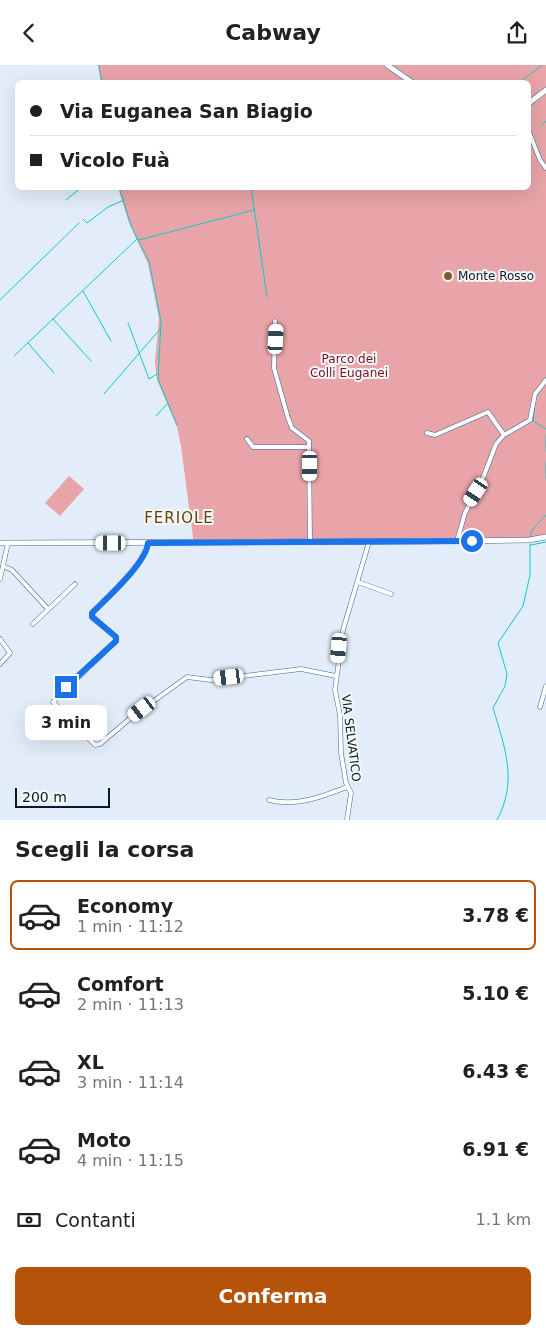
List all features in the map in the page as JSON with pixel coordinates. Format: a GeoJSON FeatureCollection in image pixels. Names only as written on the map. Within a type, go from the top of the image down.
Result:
{"type":"FeatureCollection","features":[{"type":"Feature","properties":{"kind":"main road"},"geometry":{"type":"LineString","coordinates":[[387,65],[410,80]]}},
{"type":"Feature","properties":{"kind":"main road"},"geometry":{"type":"LineString","coordinates":[[531,101],[546,90]]}},
{"type":"Feature","properties":{"kind":"main road"},"geometry":{"type":"LineString","coordinates":[[0,543],[368,542],[529,540],[546,537]]}},
{"type":"Feature","properties":{"kind":"street"},"geometry":{"type":"LineString","coordinates":[[531,137],[540,160],[546,168]]}},
{"type":"Feature","properties":{"kind":"street"},"geometry":{"type":"LineString","coordinates":[[275,321],[274,368],[288,418],[292,427],[309,441],[310,542]]}},
{"type":"Feature","properties":{"kind":"street"},"geometry":{"type":"LineString","coordinates":[[457,541],[465,513],[482,479],[496,444],[504,435],[530,420],[535,394],[546,380]]}},
{"type":"Feature","properties":{"kind":"street"},"geometry":{"type":"LineString","coordinates":[[428,433],[435,435],[488,412],[504,435]]}},
{"type":"Feature","properties":{"kind":"street"},"geometry":{"type":"LineString","coordinates":[[247,439],[253,447],[309,447]]}},
{"type":"Feature","properties":{"kind":"street","name":"VIA SELVATICO"},"geometry":{"type":"LineString","coordinates":[[347,820],[351,793],[347,787],[340,746],[341,724],[335,695],[336,676],[343,630],[368,542]]}},
{"type":"Feature","properties":{"kind":"street"},"geometry":{"type":"LineString","coordinates":[[0,579],[8,543]]}},
{"type":"Feature","properties":{"kind":"street"},"geometry":{"type":"LineString","coordinates":[[148,543],[146,552],[132,571],[92,613],[92,617],[116,637],[116,641],[56,697],[54,704],[92,743],[98,745],[151,702],[187,677],[211,680],[301,669],[336,676]]}},
{"type":"Feature","properties":{"kind":"street"},"geometry":{"type":"LineString","coordinates":[[3,565],[12,570],[48,609]]}},
{"type":"Feature","properties":{"kind":"street"},"geometry":{"type":"LineString","coordinates":[[358,582],[391,595]]}},
{"type":"Feature","properties":{"kind":"street"},"geometry":{"type":"LineString","coordinates":[[33,624],[75,584]]}},
{"type":"Feature","properties":{"kind":"street"},"geometry":{"type":"LineString","coordinates":[[0,639],[10,653],[0,664]]}},
{"type":"Feature","properties":{"kind":"street"},"geometry":{"type":"LineString","coordinates":[[540,707],[546,686]]}},
{"type":"Feature","properties":{"kind":"street"},"geometry":{"type":"LineString","coordinates":[[268,800],[296,803],[315,799],[347,787]]}},
{"type":"Feature","properties":{"kind":"green space","name":"Parco dei Colli Euganei"},"geometry":{"type":"Polygon","coordinates":[[[98,65],[546,65],[546,540],[536,542],[194,545],[177,427],[157,380],[155,362],[159,318],[148,264],[129,223],[119,190],[531,190],[531,80],[100,80],[98,65]]]}},
{"type":"Feature","properties":{"kind":"green space"},"geometry":{"type":"Polygon","coordinates":[[[69,476],[84,489],[60,516],[45,503],[69,476]]]}},
{"type":"Feature","properties":{"kind":"waterway"},"geometry":{"type":"LineString","coordinates":[[99,65],[102,80]]}},
{"type":"Feature","properties":{"kind":"waterway"},"geometry":{"type":"LineString","coordinates":[[523,80],[542,65]]}},
{"type":"Feature","properties":{"kind":"waterway"},"geometry":{"type":"LineString","coordinates":[[541,126],[546,121]]}},
{"type":"Feature","properties":{"kind":"waterway"},"geometry":{"type":"LineString","coordinates":[[66,200],[78,190]]}},
{"type":"Feature","properties":{"kind":"waterway"},"geometry":{"type":"LineString","coordinates":[[120,190],[132,228],[149,261],[161,322],[158,379],[177,425]]}},
{"type":"Feature","properties":{"kind":"waterway"},"geometry":{"type":"LineString","coordinates":[[251,190],[267,297]]}},
{"type":"Feature","properties":{"kind":"waterway"},"geometry":{"type":"LineString","coordinates":[[83,219],[87,223],[108,207],[124,200]]}},
{"type":"Feature","properties":{"kind":"waterway"},"geometry":{"type":"LineString","coordinates":[[139,240],[254,210]]}},
{"type":"Feature","properties":{"kind":"waterway"},"geometry":{"type":"LineString","coordinates":[[0,300],[79,223]]}},
{"type":"Feature","properties":{"kind":"waterway"},"geometry":{"type":"LineString","coordinates":[[14,356],[137,239]]}},
{"type":"Feature","properties":{"kind":"waterway"},"geometry":{"type":"LineString","coordinates":[[83,291],[111,341]]}},
{"type":"Feature","properties":{"kind":"waterway"},"geometry":{"type":"LineString","coordinates":[[53,319],[91,361]]}},
{"type":"Feature","properties":{"kind":"waterway"},"geometry":{"type":"LineString","coordinates":[[128,323],[149,379],[157,374]]}},
{"type":"Feature","properties":{"kind":"waterway"},"geometry":{"type":"LineString","coordinates":[[104,394],[161,328]]}},
{"type":"Feature","properties":{"kind":"waterway"},"geometry":{"type":"LineString","coordinates":[[28,343],[54,373]]}},
{"type":"Feature","properties":{"kind":"waterway"},"geometry":{"type":"LineString","coordinates":[[536,397],[542,388]]}},
{"type":"Feature","properties":{"kind":"waterway"},"geometry":{"type":"LineString","coordinates":[[535,403],[533,421],[546,429]]}},
{"type":"Feature","properties":{"kind":"waterway"},"geometry":{"type":"LineString","coordinates":[[156,416],[167,404]]}},
{"type":"Feature","properties":{"kind":"waterway"},"geometry":{"type":"LineString","coordinates":[[546,435],[546,451]]}},
{"type":"Feature","properties":{"kind":"waterway"},"geometry":{"type":"LineString","coordinates":[[546,462],[546,479]]}},
{"type":"Feature","properties":{"kind":"waterway"},"geometry":{"type":"LineString","coordinates":[[530,537],[532,530],[546,515]]}},
{"type":"Feature","properties":{"kind":"waterway"},"geometry":{"type":"LineString","coordinates":[[531,545],[546,542]]}},
{"type":"Feature","properties":{"kind":"waterway"},"geometry":{"type":"LineString","coordinates":[[497,820],[507,792],[508,778],[505,751],[493,708],[505,686],[507,674],[498,643],[523,606],[530,575],[530,544]]}},
{"type":"Feature","properties":{"kind":"place","name":"Monte Rosso"},"geometry":{"type":"Point","coordinates":[448,276]}},
{"type":"Feature","properties":{"kind":"district","name":"FERIOLE"},"geometry":{"type":"Point","coordinates":[179,518]}},
{"type":"Feature","properties":{"kind":"route"},"geometry":{"type":"LineString","coordinates":[[66,687],[116,641],[116,637],[91,615],[135,568],[148,549],[148,543],[472,541]]}}]}
